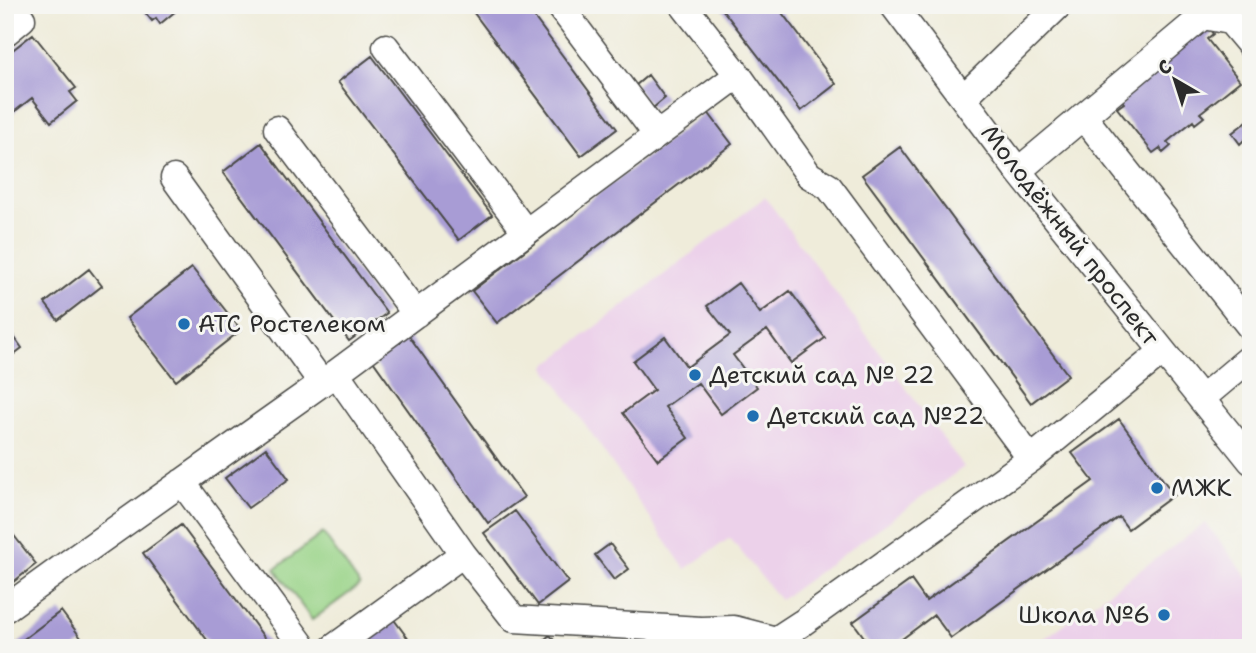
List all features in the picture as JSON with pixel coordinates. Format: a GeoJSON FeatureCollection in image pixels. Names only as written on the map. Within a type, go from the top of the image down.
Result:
{"type":"FeatureCollection","features":[{"type":"Feature","properties":{"kind":"street"},"geometry":{"type":"LineString","coordinates":[[558,5],[657,135]]}},
{"type":"Feature","properties":{"kind":"street"},"geometry":{"type":"LineString","coordinates":[[683,5],[738,75],[809,175],[829,187],[1031,459]]}},
{"type":"Feature","properties":{"kind":"street","name":"Молодёжный проспект"},"geometry":{"type":"LineString","coordinates":[[893,5],[1018,171],[1251,461]]}},
{"type":"Feature","properties":{"kind":"street"},"geometry":{"type":"LineString","coordinates":[[963,98],[1059,5]]}},
{"type":"Feature","properties":{"kind":"street"},"geometry":{"type":"LineString","coordinates":[[1018,171],[1204,11],[1230,20],[1251,46]]}},
{"type":"Feature","properties":{"kind":"street"},"geometry":{"type":"LineString","coordinates":[[386,47],[526,232]]}},
{"type":"Feature","properties":{"kind":"street"},"geometry":{"type":"LineString","coordinates":[[5,609],[329,378],[738,75]]}},
{"type":"Feature","properties":{"kind":"street"},"geometry":{"type":"LineString","coordinates":[[1083,116],[1251,328]]}},
{"type":"Feature","properties":{"kind":"street"},"geometry":{"type":"LineString","coordinates":[[278,129],[416,314]]}},
{"type":"Feature","properties":{"kind":"street"},"geometry":{"type":"LineString","coordinates":[[174,178],[514,619],[701,630],[734,629],[776,640],[1031,459],[1162,352]]}},
{"type":"Feature","properties":{"kind":"street"},"geometry":{"type":"LineString","coordinates":[[1201,399],[1251,357]]}},
{"type":"Feature","properties":{"kind":"street"},"geometry":{"type":"LineString","coordinates":[[182,482],[304,648]]}},
{"type":"Feature","properties":{"kind":"street"},"geometry":{"type":"LineString","coordinates":[[332,648],[464,554]]}},
{"type":"Feature","properties":{"kind":"shaded area","name":"Детский сад №22"},"geometry":{"type":"Polygon","coordinates":[[[765,197],[964,467],[780,600],[730,538],[685,569],[545,366],[765,197]]]}},
{"type":"Feature","properties":{"kind":"shaded area","name":"Школа №6"},"geometry":{"type":"Polygon","coordinates":[[[1206,523],[1251,582],[1251,648],[1031,648],[1206,523]]]}},
{"type":"Feature","properties":{"kind":"green space"},"geometry":{"type":"Polygon","coordinates":[[[323,533],[360,585],[312,620],[275,569],[323,533]]]}},
{"type":"Feature","properties":{"kind":"building"},"geometry":{"type":"Polygon","coordinates":[[[149,5],[183,5],[160,24],[156,18],[152,21],[143,10],[149,5]]]}},
{"type":"Feature","properties":{"kind":"building"},"geometry":{"type":"Polygon","coordinates":[[[468,5],[525,5],[617,129],[581,156],[468,5]]]}},
{"type":"Feature","properties":{"kind":"building"},"geometry":{"type":"Polygon","coordinates":[[[719,5],[776,5],[836,84],[801,111],[719,5]]]}},
{"type":"Feature","properties":{"kind":"building"},"geometry":{"type":"Polygon","coordinates":[[[1206,24],[1213,34],[1207,39],[1240,81],[1200,113],[1204,117],[1195,124],[1193,121],[1167,142],[1171,146],[1163,153],[1160,148],[1153,153],[1117,108],[1124,103],[1121,99],[1206,24]]]}},
{"type":"Feature","properties":{"kind":"building"},"geometry":{"type":"Polygon","coordinates":[[[33,34],[76,88],[70,92],[77,101],[51,122],[32,98],[5,119],[5,56],[33,34]]]}},
{"type":"Feature","properties":{"kind":"building"},"geometry":{"type":"Polygon","coordinates":[[[372,56],[492,215],[459,240],[338,82],[372,56]]]}},
{"type":"Feature","properties":{"kind":"building"},"geometry":{"type":"Polygon","coordinates":[[[648,75],[665,98],[653,108],[635,86],[648,75]]]}},
{"type":"Feature","properties":{"kind":"building"},"geometry":{"type":"Polygon","coordinates":[[[707,111],[732,144],[497,323],[472,291],[707,111]]]}},
{"type":"Feature","properties":{"kind":"building"},"geometry":{"type":"Polygon","coordinates":[[[1251,118],[1251,148],[1244,140],[1240,144],[1232,133],[1251,118]]]}},
{"type":"Feature","properties":{"kind":"building"},"geometry":{"type":"Polygon","coordinates":[[[261,143],[387,313],[349,341],[223,172],[261,143]]]}},
{"type":"Feature","properties":{"kind":"building"},"geometry":{"type":"Polygon","coordinates":[[[900,147],[1068,375],[1031,403],[862,175],[900,147]]]}},
{"type":"Feature","properties":{"kind":"building","name":"АТС Ростелеком"},"geometry":{"type":"Polygon","coordinates":[[[192,268],[241,330],[176,381],[127,318],[192,268]]]}},
{"type":"Feature","properties":{"kind":"building"},"geometry":{"type":"Polygon","coordinates":[[[89,269],[102,286],[58,320],[45,303],[89,269]]]}},
{"type":"Feature","properties":{"kind":"building","name":"Детский сад № 22"},"geometry":{"type":"Polygon","coordinates":[[[738,283],[760,313],[790,291],[825,338],[791,363],[767,330],[733,355],[757,387],[721,414],[698,383],[665,407],[688,438],[658,460],[623,413],[654,390],[633,361],[665,337],[687,367],[730,335],[707,306],[738,283]]]}},
{"type":"Feature","properties":{"kind":"building"},"geometry":{"type":"Polygon","coordinates":[[[10,331],[22,348],[5,361],[5,334],[10,331]]]}},
{"type":"Feature","properties":{"kind":"building"},"geometry":{"type":"Polygon","coordinates":[[[407,333],[524,497],[488,523],[371,358],[407,333]]]}},
{"type":"Feature","properties":{"kind":"building"},"geometry":{"type":"Polygon","coordinates":[[[1119,419],[1174,495],[1128,529],[1119,517],[951,638],[934,615],[890,648],[872,648],[853,622],[911,580],[926,601],[1093,481],[1072,453],[1119,419]]]}},
{"type":"Feature","properties":{"kind":"building"},"geometry":{"type":"Polygon","coordinates":[[[266,448],[289,479],[248,508],[225,478],[266,448]]]}},
{"type":"Feature","properties":{"kind":"building"},"geometry":{"type":"Polygon","coordinates":[[[515,511],[568,582],[538,605],[484,533],[515,511]]]}},
{"type":"Feature","properties":{"kind":"building"},"geometry":{"type":"Polygon","coordinates":[[[5,524],[36,564],[7,587],[5,585],[5,524]]]}},
{"type":"Feature","properties":{"kind":"building"},"geometry":{"type":"Polygon","coordinates":[[[181,525],[272,648],[213,648],[143,553],[181,525]]]}},
{"type":"Feature","properties":{"kind":"building"},"geometry":{"type":"Polygon","coordinates":[[[610,544],[629,569],[614,580],[595,555],[610,544]]]}},
{"type":"Feature","properties":{"kind":"building"},"geometry":{"type":"Polygon","coordinates":[[[61,611],[84,642],[76,648],[12,648],[61,611]]]}},
{"type":"Feature","properties":{"kind":"building"},"geometry":{"type":"Polygon","coordinates":[[[392,617],[415,648],[350,648],[392,617]]]}},
{"type":"Feature","properties":{"kind":"building"},"geometry":{"type":"Polygon","coordinates":[[[550,635],[560,648],[534,648],[550,635]]]}},
{"type":"Feature","properties":{"kind":"place","name":"АТС Ростелеком"},"geometry":{"type":"Point","coordinates":[184,324]}},
{"type":"Feature","properties":{"kind":"place","name":"Детский сад № 22"},"geometry":{"type":"Point","coordinates":[695,375]}},
{"type":"Feature","properties":{"kind":"place","name":"Детский сад №22"},"geometry":{"type":"Point","coordinates":[753,416]}},
{"type":"Feature","properties":{"kind":"place","name":"МЖК"},"geometry":{"type":"Point","coordinates":[1157,488]}},
{"type":"Feature","properties":{"kind":"place","name":"Школа №6"},"geometry":{"type":"Point","coordinates":[1164,615]}}]}
